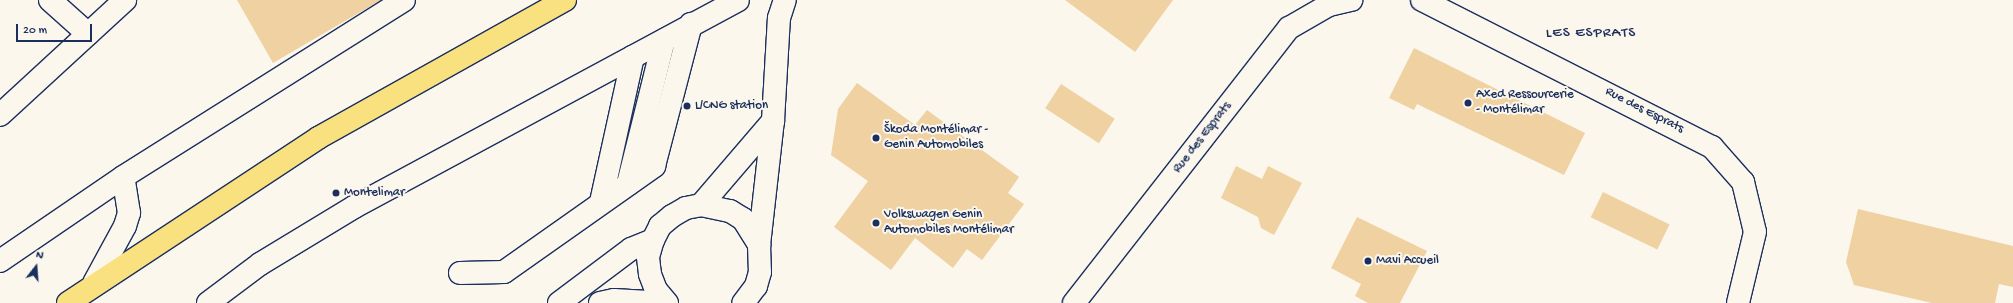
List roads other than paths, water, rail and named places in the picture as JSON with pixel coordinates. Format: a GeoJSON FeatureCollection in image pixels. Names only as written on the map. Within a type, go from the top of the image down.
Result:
{"type":"FeatureCollection","features":[{"type":"Feature","properties":{"kind":"main road"},"geometry":{"type":"LineString","coordinates":[[68,303],[94,283],[318,138],[565,0]]}},
{"type":"Feature","properties":{"kind":"street"},"geometry":{"type":"LineString","coordinates":[[50,0],[88,34]]}},
{"type":"Feature","properties":{"kind":"street"},"geometry":{"type":"LineString","coordinates":[[0,115],[125,0]]}},
{"type":"Feature","properties":{"kind":"street"},"geometry":{"type":"LineString","coordinates":[[0,261],[123,177],[404,0]]}},
{"type":"Feature","properties":{"kind":"street"},"geometry":{"type":"LineString","coordinates":[[208,303],[260,264],[354,207],[738,0]]}},
{"type":"Feature","properties":{"kind":"street"},"geometry":{"type":"LineString","coordinates":[[755,297],[762,258],[759,245],[773,121],[779,18],[785,0]]}},
{"type":"Feature","properties":{"kind":"street","name":"Rue des Esprats"},"geometry":{"type":"LineString","coordinates":[[1074,303],[1289,28],[1329,5],[1351,0]]}},
{"type":"Feature","properties":{"kind":"street","name":"Rue des Esprats"},"geometry":{"type":"LineString","coordinates":[[1422,0],[1712,147],[1743,182],[1755,232],[1738,303]]}},
{"type":"Feature","properties":{"kind":"street"},"geometry":{"type":"LineString","coordinates":[[460,273],[504,272],[654,166],[691,24]]}},
{"type":"Feature","properties":{"kind":"street"},"geometry":{"type":"LineString","coordinates":[[628,184],[664,40]]}},
{"type":"Feature","properties":{"kind":"street"},"geometry":{"type":"LineString","coordinates":[[601,202],[633,56]]}},
{"type":"Feature","properties":{"kind":"street"},"geometry":{"type":"LineString","coordinates":[[701,205],[773,121]]}},
{"type":"Feature","properties":{"kind":"street"},"geometry":{"type":"LineString","coordinates":[[94,283],[127,220],[129,213],[123,177]]}},
{"type":"Feature","properties":{"kind":"street"},"geometry":{"type":"LineString","coordinates":[[666,303],[656,290],[650,274],[648,257],[652,240],[660,226],[672,216],[686,208],[701,205],[730,211],[743,220],[759,245]]}},
{"type":"Feature","properties":{"kind":"street"},"geometry":{"type":"LineString","coordinates":[[558,303],[631,249],[652,240]]}},
{"type":"Feature","properties":{"kind":"street"},"geometry":{"type":"LineString","coordinates":[[600,303],[614,300],[666,303]]}},
{"type":"Feature","properties":{"kind":"place","name":"Axed Ressourcerie - Montélimar"},"geometry":{"type":"Point","coordinates":[1468,103]}},
{"type":"Feature","properties":{"kind":"place","name":"L/CNG station"},"geometry":{"type":"Point","coordinates":[687,106]}},
{"type":"Feature","properties":{"kind":"place","name":"Škoda Montélimar - Genin Automobiles"},"geometry":{"type":"Point","coordinates":[876,138]}},
{"type":"Feature","properties":{"kind":"place","name":"Montelimar"},"geometry":{"type":"Point","coordinates":[336,193]}},
{"type":"Feature","properties":{"kind":"place","name":"Volkswagen Genin Automobiles Montélimar"},"geometry":{"type":"Point","coordinates":[876,223]}},
{"type":"Feature","properties":{"kind":"place","name":"Mavi Accueil"},"geometry":{"type":"Point","coordinates":[1368,261]}},
{"type":"Feature","properties":{"kind":"district","name":"LES ESPRATS"},"geometry":{"type":"Point","coordinates":[1591,34]}}]}
